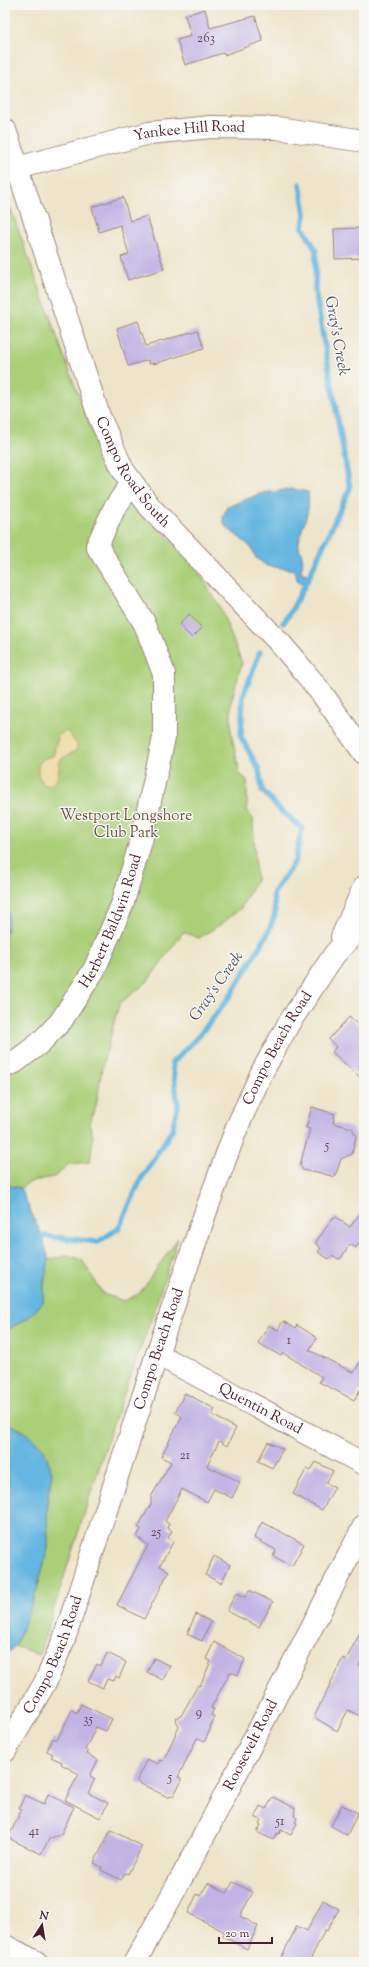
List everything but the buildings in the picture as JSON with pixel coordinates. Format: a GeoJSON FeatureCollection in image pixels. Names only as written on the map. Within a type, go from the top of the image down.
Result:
{"type":"FeatureCollection","features":[{"type":"Feature","properties":{"kind":"street","name":"Yankee Hill Road"},"geometry":{"type":"LineString","coordinates":[[17,168],[149,133],[211,127],[277,128],[364,141]]}},
{"type":"Feature","properties":{"kind":"street","name":"Compo Road South"},"geometry":{"type":"LineString","coordinates":[[5,130],[99,416],[114,452],[132,483],[162,519],[293,659],[323,695],[364,754]]}},
{"type":"Feature","properties":{"kind":"street","name":"Herbert Baldwin Road"},"geometry":{"type":"LineString","coordinates":[[5,1066],[15,1062],[40,1043],[61,1021],[94,970],[122,905],[139,848],[164,738],[164,674],[145,624],[97,546],[114,509],[132,483]]}},
{"type":"Feature","properties":{"kind":"street","name":"Compo Beach Road"},"geometry":{"type":"LineString","coordinates":[[334,955],[364,887]]}},
{"type":"Feature","properties":{"kind":"street","name":"Compo Beach Road"},"geometry":{"type":"LineString","coordinates":[[5,1751],[46,1681],[64,1640],[157,1354],[216,1182],[253,1091],[289,1023],[334,955],[364,922]]}},
{"type":"Feature","properties":{"kind":"street","name":"Quentin Road"},"geometry":{"type":"LineString","coordinates":[[157,1354],[364,1464]]}},
{"type":"Feature","properties":{"kind":"street","name":"Roosevelt Road"},"geometry":{"type":"LineString","coordinates":[[135,1962],[193,1857],[364,1526]]}},
{"type":"Feature","properties":{"kind":"street"},"geometry":{"type":"LineString","coordinates":[[5,1946],[36,1962]]}},
{"type":"Feature","properties":{"kind":"green space","name":"Westport Longshore Club Park"},"geometry":{"type":"Polygon","coordinates":[[[5,193],[91,430],[118,482],[196,568],[220,607],[242,663],[231,702],[231,732],[240,774],[247,780],[247,810],[253,819],[256,880],[241,908],[224,922],[199,938],[183,932],[147,982],[119,1004],[102,1068],[96,1106],[89,1123],[93,1136],[90,1162],[69,1164],[54,1177],[32,1181],[20,1188],[5,1185],[5,193]]]}},
{"type":"Feature","properties":{"kind":"green space"},"geometry":{"type":"Polygon","coordinates":[[[178,1238],[153,1314],[112,1427],[39,1655],[15,1646],[36,1593],[48,1548],[47,1503],[52,1472],[25,1432],[5,1422],[5,1331],[29,1317],[43,1302],[45,1276],[49,1260],[68,1255],[82,1260],[103,1294],[124,1301],[139,1294],[178,1238]]]}},
{"type":"Feature","properties":{"kind":"sand"},"geometry":{"type":"Polygon","coordinates":[[[64,731],[67,731],[77,744],[77,748],[75,751],[60,760],[55,781],[49,785],[44,785],[38,775],[38,765],[43,759],[53,756],[58,737],[64,731]]]}},
{"type":"Feature","properties":{"kind":"water"},"geometry":{"type":"Polygon","coordinates":[[[292,489],[308,492],[308,512],[299,543],[299,548],[303,558],[301,572],[309,575],[306,583],[298,583],[295,570],[267,566],[256,558],[251,547],[225,526],[223,517],[227,507],[262,493],[292,489]]]}},
{"type":"Feature","properties":{"kind":"water"},"geometry":{"type":"Polygon","coordinates":[[[5,898],[8,907],[8,916],[5,935],[5,898]]]}},
{"type":"Feature","properties":{"kind":"water"},"geometry":{"type":"Polygon","coordinates":[[[5,1185],[20,1188],[42,1236],[49,1260],[44,1281],[43,1302],[29,1317],[5,1331],[5,1185]]]}},
{"type":"Feature","properties":{"kind":"water"},"geometry":{"type":"Polygon","coordinates":[[[5,1422],[25,1432],[44,1449],[52,1472],[47,1503],[48,1548],[36,1593],[15,1646],[5,1655],[5,1422]]]}},
{"type":"Feature","properties":{"kind":"water"},"geometry":{"type":"Polygon","coordinates":[[[361,1902],[364,1903],[364,1923],[359,1909],[359,1904],[361,1902]]]}},
{"type":"Feature","properties":{"kind":"waterway","name":"Gray's Creek"},"geometry":{"type":"LineString","coordinates":[[283,623],[289,615],[306,583],[350,488],[315,291],[316,250],[303,228],[305,214],[300,184]]}},
{"type":"Feature","properties":{"kind":"waterway","name":"Gray's Creek"},"geometry":{"type":"LineString","coordinates":[[36,1235],[98,1242],[119,1228],[141,1179],[172,1130],[178,1105],[172,1063],[198,1037],[230,996],[268,933],[275,914],[273,894],[295,861],[302,828],[280,810],[262,790],[259,770],[241,737],[243,696],[260,652]]}}]}
